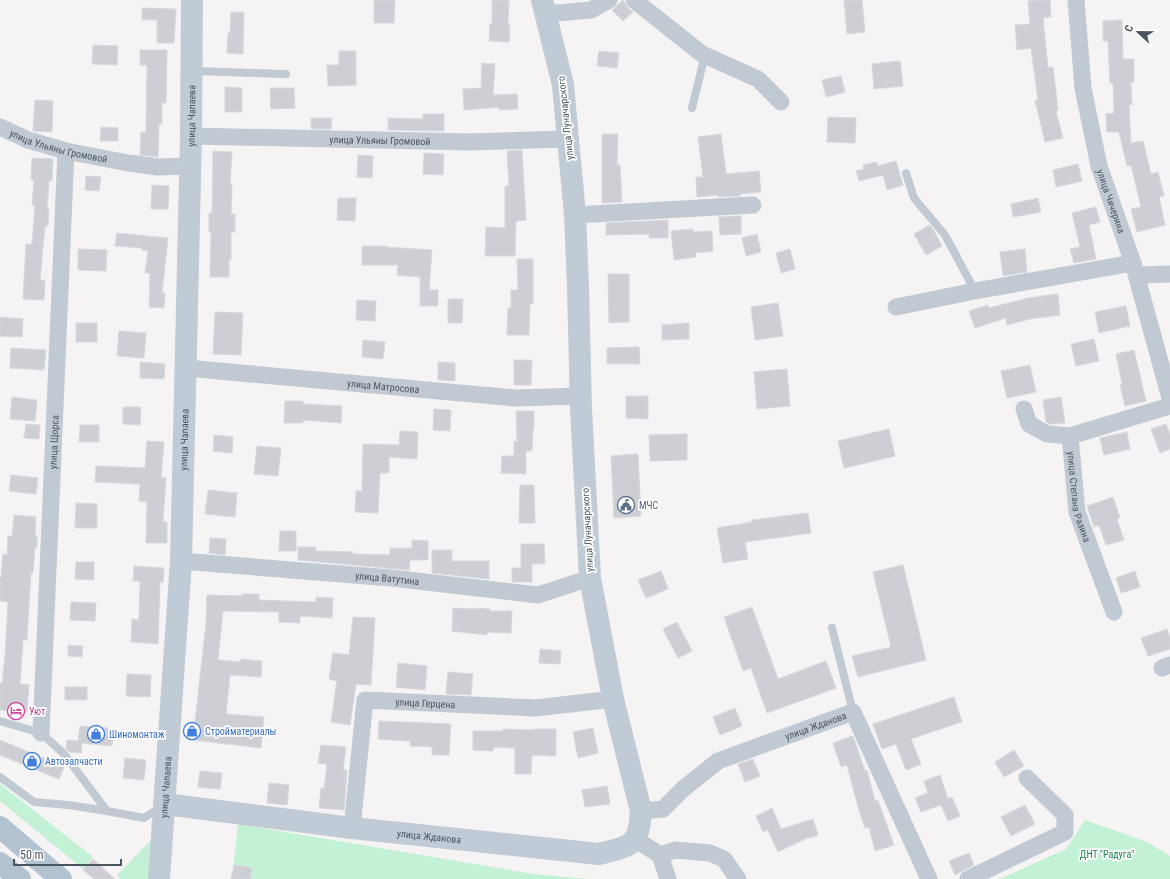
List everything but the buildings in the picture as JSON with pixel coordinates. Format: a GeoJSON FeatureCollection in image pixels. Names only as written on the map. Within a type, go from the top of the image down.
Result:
{"type":"FeatureCollection","features":[{"type":"Feature","properties":{"kind":"main road","name":"улица Чапаева"},"geometry":{"type":"LineString","coordinates":[[159,879],[181,561],[189,166],[191,136],[192,0]]}},
{"type":"Feature","properties":{"kind":"main road","name":"улица Луначарского"},"geometry":{"type":"LineString","coordinates":[[544,7],[563,85],[575,215],[581,396],[590,578],[613,699],[641,811],[640,827],[635,839]]}},
{"type":"Feature","properties":{"kind":"main road","name":"улица Жданова"},"geometry":{"type":"LineString","coordinates":[[165,804],[352,828],[599,854],[624,848],[635,839]]}},
{"type":"Feature","properties":{"kind":"main road"},"geometry":{"type":"LineString","coordinates":[[0,827],[61,879]]}},
{"type":"Feature","properties":{"kind":"main road"},"geometry":{"type":"LineString","coordinates":[[0,862],[20,879]]}},
{"type":"Feature","properties":{"kind":"street"},"geometry":{"type":"LineString","coordinates":[[544,7],[591,10],[609,0]]}},
{"type":"Feature","properties":{"kind":"street"},"geometry":{"type":"LineString","coordinates":[[634,0],[702,54],[758,79],[781,102]]}},
{"type":"Feature","properties":{"kind":"street","name":"улица Чичерина"},"geometry":{"type":"LineString","coordinates":[[1076,0],[1083,88],[1099,166],[1135,269],[1170,398]]}},
{"type":"Feature","properties":{"kind":"street","name":"улица Ульяны Громовой"},"geometry":{"type":"LineString","coordinates":[[0,128],[28,140],[66,151],[158,167],[189,166]]}},
{"type":"Feature","properties":{"kind":"street","name":"улица Ульяны Громовой"},"geometry":{"type":"LineString","coordinates":[[191,136],[468,142],[568,139]]}},
{"type":"Feature","properties":{"kind":"street","name":"улица Щорса"},"geometry":{"type":"LineString","coordinates":[[41,733],[66,151]]}},
{"type":"Feature","properties":{"kind":"street"},"geometry":{"type":"LineString","coordinates":[[575,215],[753,205]]}},
{"type":"Feature","properties":{"kind":"street"},"geometry":{"type":"LineString","coordinates":[[896,308],[976,291],[1135,269],[1170,274]]}},
{"type":"Feature","properties":{"kind":"street","name":"улица Матросова"},"geometry":{"type":"LineString","coordinates":[[186,368],[515,398],[581,396]]}},
{"type":"Feature","properties":{"kind":"street"},"geometry":{"type":"LineString","coordinates":[[1070,436],[1170,406]]}},
{"type":"Feature","properties":{"kind":"street","name":"улица Степана Разина"},"geometry":{"type":"LineString","coordinates":[[1024,409],[1028,424],[1047,434],[1070,436],[1077,512],[1114,612]]}},
{"type":"Feature","properties":{"kind":"street","name":"улица Ватутина"},"geometry":{"type":"LineString","coordinates":[[181,561],[391,578],[538,595],[590,578]]}},
{"type":"Feature","properties":{"kind":"street","name":"улица Герцена"},"geometry":{"type":"LineString","coordinates":[[352,828],[365,700],[536,708],[613,699]]}},
{"type":"Feature","properties":{"kind":"street","name":"улица Жданова"},"geometry":{"type":"LineString","coordinates":[[641,811],[663,809],[683,789],[718,761],[853,712],[929,879]]}},
{"type":"Feature","properties":{"kind":"street"},"geometry":{"type":"LineString","coordinates":[[968,879],[1065,832],[1064,815],[1027,778]]}},
{"type":"Feature","properties":{"kind":"street"},"geometry":{"type":"LineString","coordinates":[[635,839],[660,855],[668,879]]}},
{"type":"Feature","properties":{"kind":"street"},"geometry":{"type":"LineString","coordinates":[[660,855],[675,850],[710,853],[724,859],[738,879]]}},
{"type":"Feature","properties":{"kind":"lane"},"geometry":{"type":"LineString","coordinates":[[692,108],[703,63],[702,54]]}},
{"type":"Feature","properties":{"kind":"lane"},"geometry":{"type":"LineString","coordinates":[[191,71],[286,74]]}},
{"type":"Feature","properties":{"kind":"lane"},"geometry":{"type":"LineString","coordinates":[[906,173],[914,198],[945,235],[976,291]]}},
{"type":"Feature","properties":{"kind":"lane"},"geometry":{"type":"LineString","coordinates":[[832,628],[853,712]]}},
{"type":"Feature","properties":{"kind":"lane"},"geometry":{"type":"LineString","coordinates":[[0,721],[41,733],[64,754],[107,811]]}},
{"type":"Feature","properties":{"kind":"lane"},"geometry":{"type":"LineString","coordinates":[[0,777],[34,802],[68,805],[144,818],[165,804]]}},
{"type":"Feature","properties":{"kind":"green space"},"geometry":{"type":"Polygon","coordinates":[[[0,784],[93,857],[83,869],[0,801],[0,784]]]}},
{"type":"Feature","properties":{"kind":"green space","name":"ДНТ \"Радуга\""},"geometry":{"type":"Polygon","coordinates":[[[1085,820],[1147,842],[1170,856],[1170,879],[1000,879],[1066,849],[1085,820]]]}},
{"type":"Feature","properties":{"kind":"green space"},"geometry":{"type":"Polygon","coordinates":[[[238,824],[533,874],[588,879],[232,879],[238,824]]]}},
{"type":"Feature","properties":{"kind":"green space"},"geometry":{"type":"Polygon","coordinates":[[[155,836],[152,879],[120,879],[117,875],[155,836]]]}},
{"type":"Feature","properties":{"kind":"place","name":"МЧС"},"geometry":{"type":"Point","coordinates":[626,505]}},
{"type":"Feature","properties":{"kind":"place","name":"Уют"},"geometry":{"type":"Point","coordinates":[16,711]}},
{"type":"Feature","properties":{"kind":"place","name":"Стройматериалы"},"geometry":{"type":"Point","coordinates":[192,731]}},
{"type":"Feature","properties":{"kind":"place","name":"Шиномонтаж"},"geometry":{"type":"Point","coordinates":[96,734]}},
{"type":"Feature","properties":{"kind":"place","name":"Автозапчасти"},"geometry":{"type":"Point","coordinates":[32,761]}}]}
